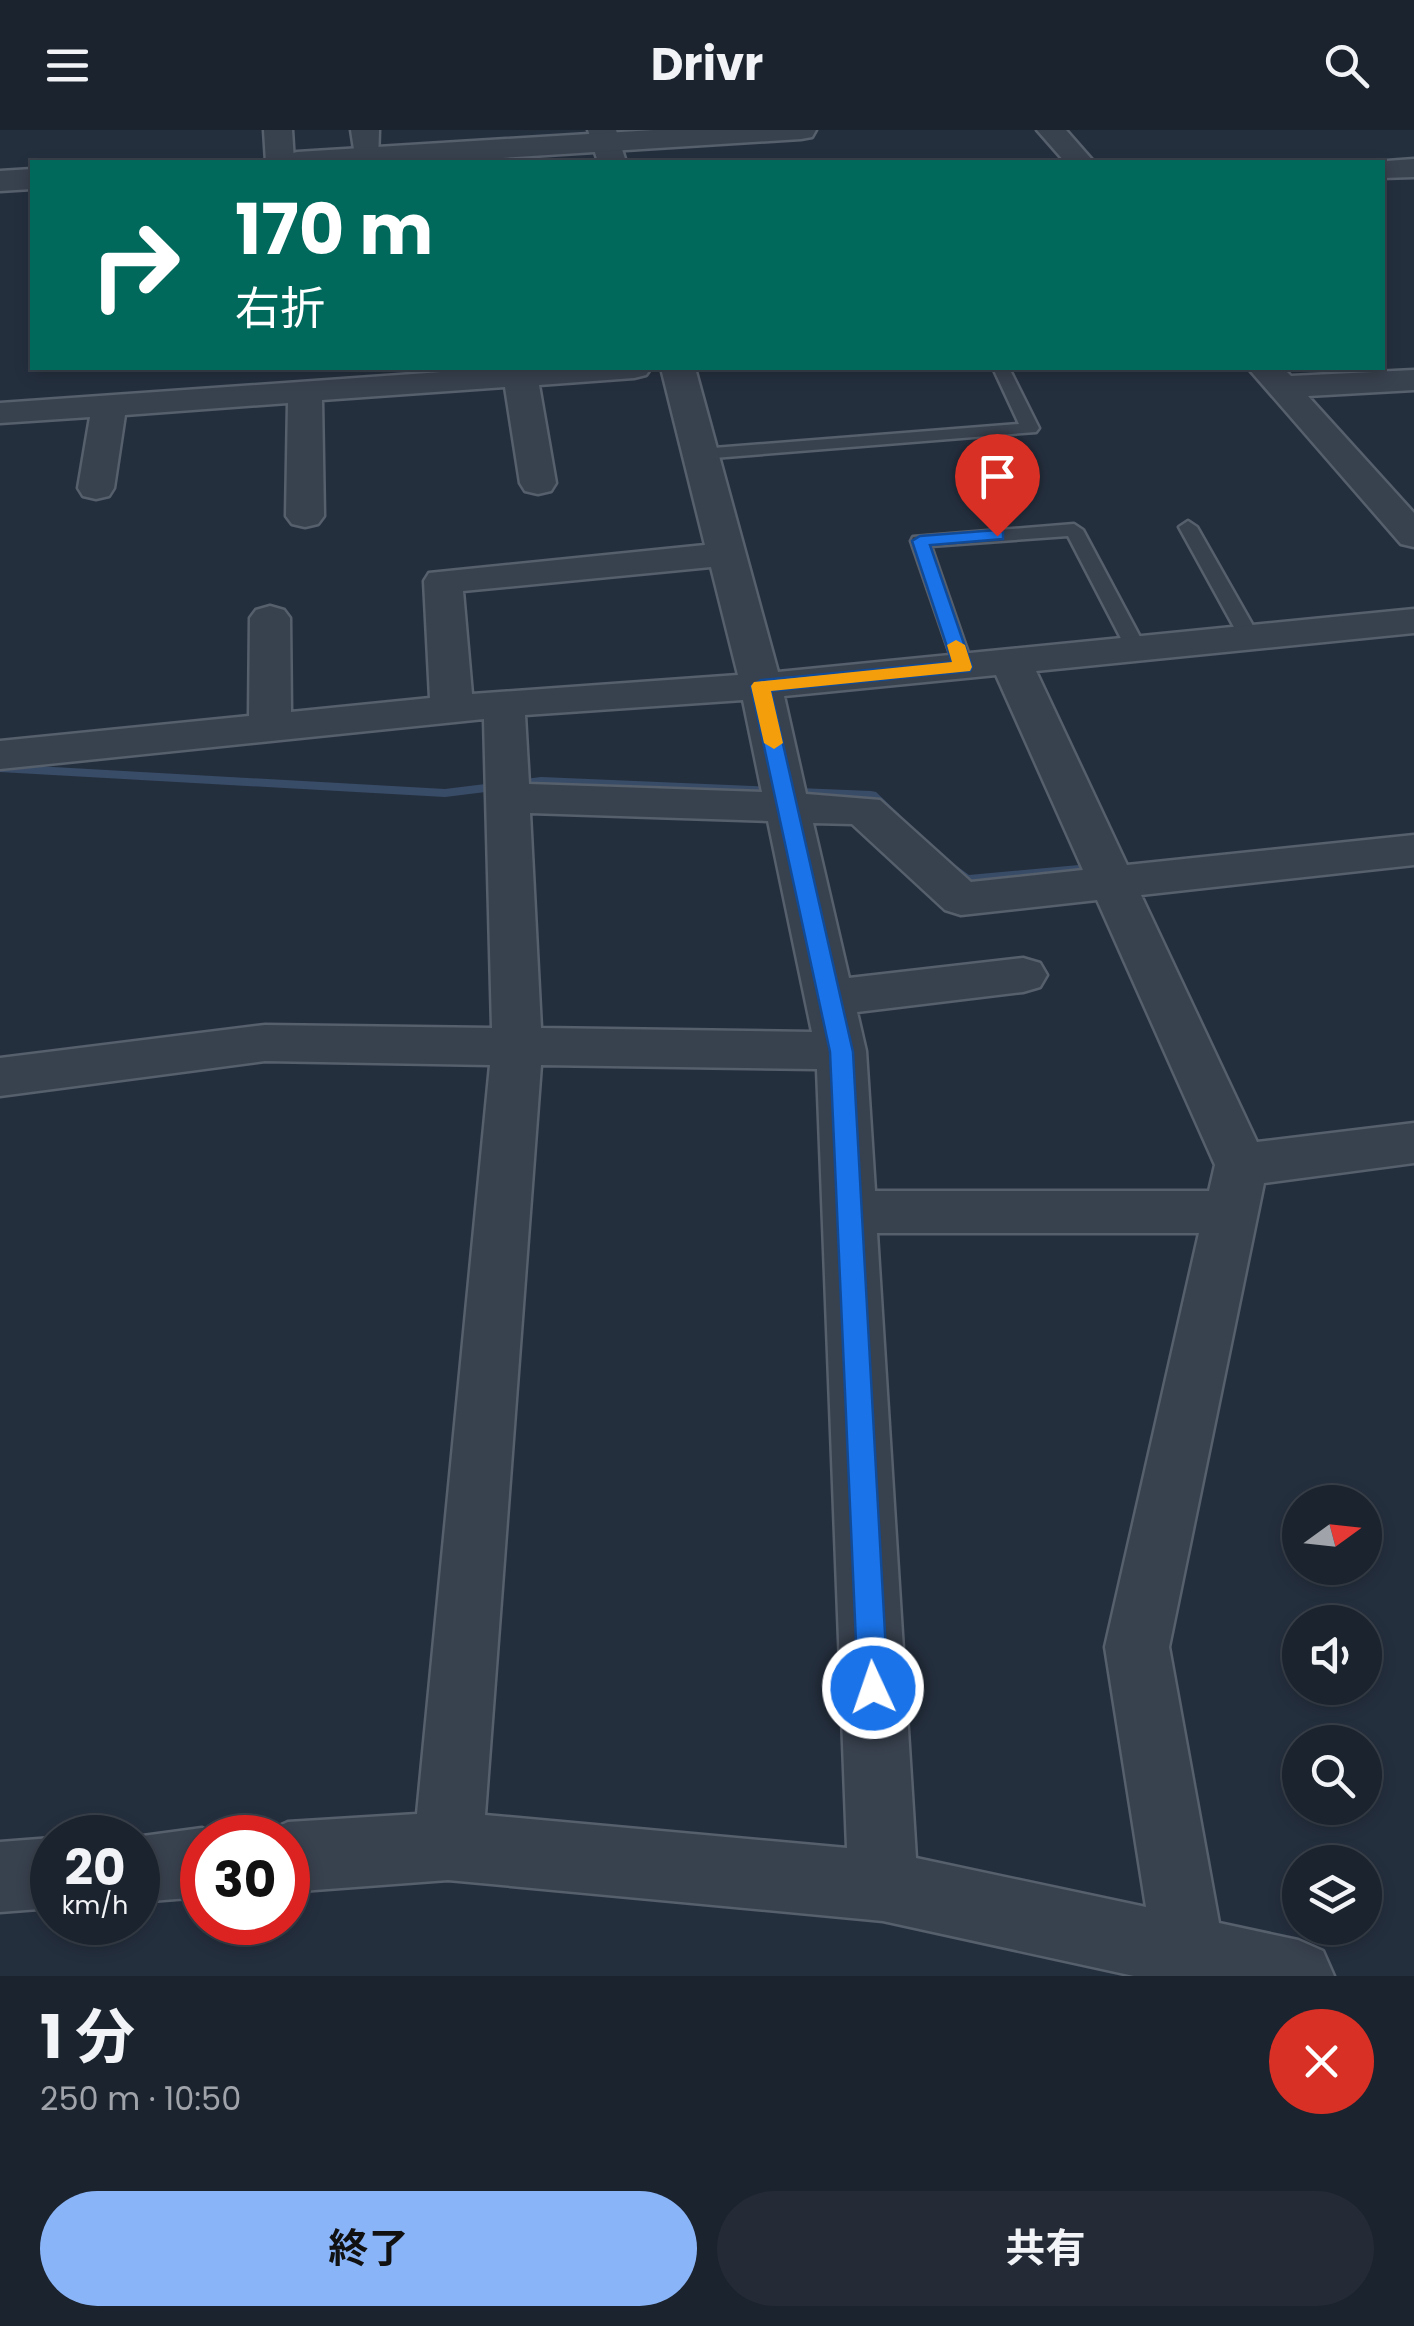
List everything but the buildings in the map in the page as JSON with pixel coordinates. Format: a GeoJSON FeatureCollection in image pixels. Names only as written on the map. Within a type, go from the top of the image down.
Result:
{"type":"FeatureCollection","features":[{"type":"Feature","properties":{"kind":"street"},"geometry":{"type":"LineString","coordinates":[[278,130],[280,160]]}},
{"type":"Feature","properties":{"kind":"street"},"geometry":{"type":"LineString","coordinates":[[305,160],[366,144],[418,159],[547,155],[607,145],[801,130]]}},
{"type":"Feature","properties":{"kind":"street"},"geometry":{"type":"LineString","coordinates":[[1051,130],[1078,160]]}},
{"type":"Feature","properties":{"kind":"street"},"geometry":{"type":"LineString","coordinates":[[1385,169],[1414,168]]}},
{"type":"Feature","properties":{"kind":"street"},"geometry":{"type":"LineString","coordinates":[[0,181],[30,179]]}},
{"type":"Feature","properties":{"kind":"street"},"geometry":{"type":"LineString","coordinates":[[0,413],[108,405],[283,384],[587,370]]}},
{"type":"Feature","properties":{"kind":"street"},"geometry":{"type":"LineString","coordinates":[[679,370],[761,686],[835,1025],[849,1212],[882,1886]]}},
{"type":"Feature","properties":{"kind":"street"},"geometry":{"type":"LineString","coordinates":[[520,376],[538,483]]}},
{"type":"Feature","properties":{"kind":"street"},"geometry":{"type":"LineString","coordinates":[[1274,377],[1414,380]]}},
{"type":"Feature","properties":{"kind":"street"},"geometry":{"type":"LineString","coordinates":[[1274,377],[1414,536]]}},
{"type":"Feature","properties":{"kind":"street"},"geometry":{"type":"LineString","coordinates":[[283,384],[306,516]]}},
{"type":"Feature","properties":{"kind":"street"},"geometry":{"type":"LineString","coordinates":[[96,488],[108,405]]}},
{"type":"Feature","properties":{"kind":"street"},"geometry":{"type":"LineString","coordinates":[[448,1846],[517,1047],[507,798],[442,582],[727,554]]}},
{"type":"Feature","properties":{"kind":"street"},"geometry":{"type":"LineString","coordinates":[[270,618],[270,728]]}},
{"type":"Feature","properties":{"kind":"street"},"geometry":{"type":"LineString","coordinates":[[1,762],[478,707],[761,686],[1414,621]]}},
{"type":"Feature","properties":{"kind":"street"},"geometry":{"type":"LineString","coordinates":[[1011,662],[1110,885],[1236,1188],[1137,1647],[1189,1964]]}},
{"type":"Feature","properties":{"kind":"street"},"geometry":{"type":"LineString","coordinates":[[507,798],[864,810],[961,899],[1414,850]]}},
{"type":"Feature","properties":{"kind":"street"},"geometry":{"type":"LineString","coordinates":[[0,1076],[265,1044],[517,1047],[835,1025],[1023,975]]}},
{"type":"Feature","properties":{"kind":"street"},"geometry":{"type":"LineString","coordinates":[[849,1212],[1236,1188],[1414,1143]]}},
{"type":"Feature","properties":{"kind":"street"},"geometry":{"type":"LineString","coordinates":[[310,1855],[448,1846],[882,1886],[1189,1964],[1298,1976]]}},
{"type":"Feature","properties":{"kind":"street"},"geometry":{"type":"LineString","coordinates":[[0,1877],[30,1875]]}},
{"type":"Feature","properties":{"kind":"lane"},"geometry":{"type":"LineString","coordinates":[[701,454],[1030,428],[1002,370]]}},
{"type":"Feature","properties":{"kind":"lane"},"geometry":{"type":"LineString","coordinates":[[1188,527],[1250,638]]}},
{"type":"Feature","properties":{"kind":"lane"},"geometry":{"type":"LineString","coordinates":[[963,667],[920,541],[1074,530],[1137,650]]}},
{"type":"Feature","properties":{"kind":"waterway"},"geometry":{"type":"LineString","coordinates":[[0,768],[445,793],[541,781],[871,795],[892,814]]}},
{"type":"Feature","properties":{"kind":"waterway"},"geometry":{"type":"LineString","coordinates":[[954,869],[966,880],[1101,868]]}},
{"type":"Feature","properties":{"kind":"slow traffic"},"geometry":{"type":"LineString","coordinates":[[774,743],[761,686],[963,667],[956,645]]}},
{"type":"Feature","properties":{"kind":"route"},"geometry":{"type":"LineString","coordinates":[[873,1688],[841,1052],[761,686],[963,667],[920,541],[997,536]]}}]}
